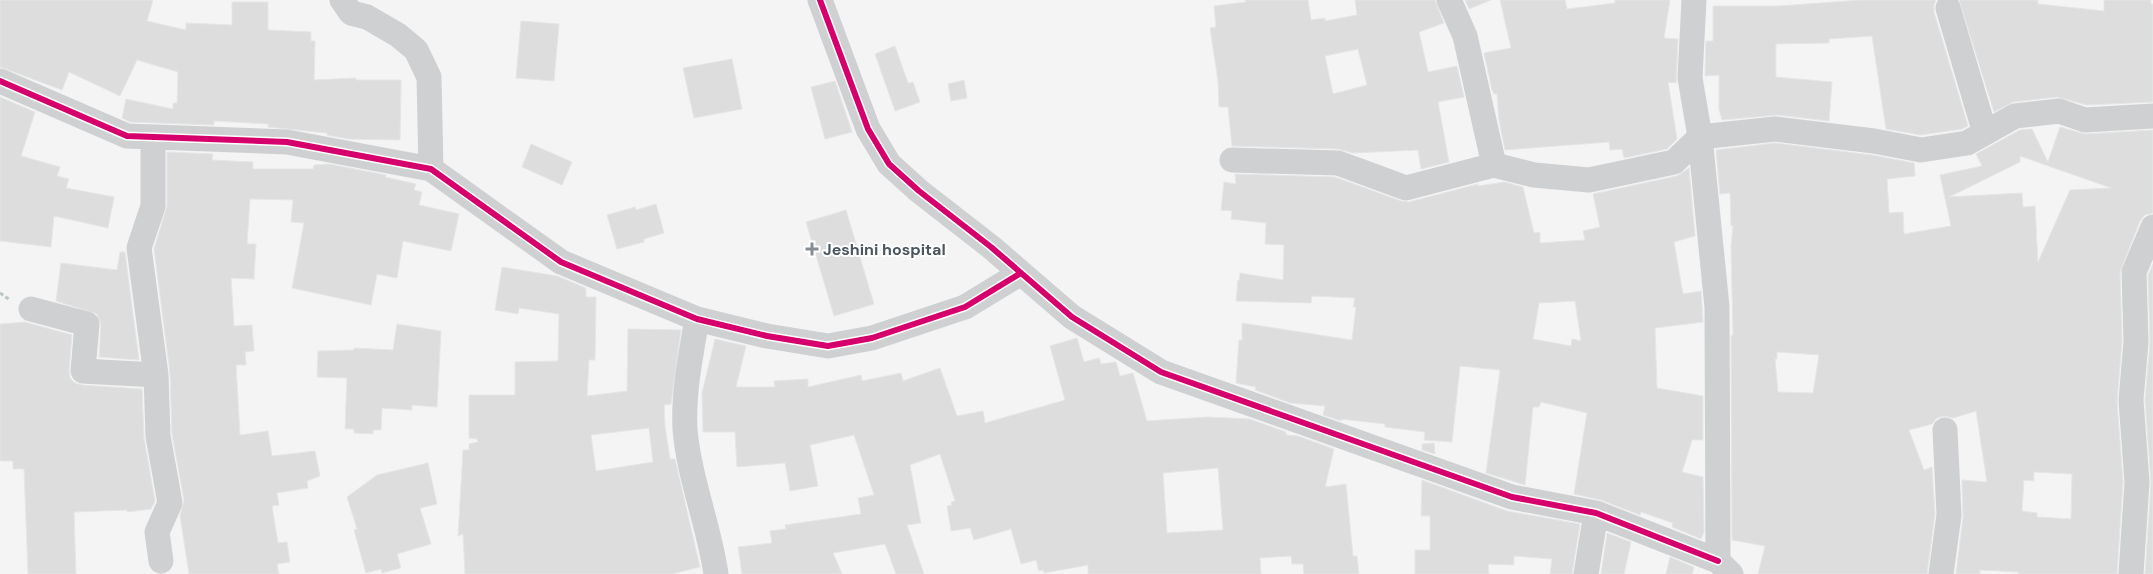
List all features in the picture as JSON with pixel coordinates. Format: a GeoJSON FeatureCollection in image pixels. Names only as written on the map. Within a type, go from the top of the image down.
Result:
{"type":"FeatureCollection","features":[{"type":"Feature","properties":{"kind":"street"},"geometry":{"type":"LineString","coordinates":[[342,0],[351,13],[366,17],[398,36],[416,50],[429,77],[431,169]]}},
{"type":"Feature","properties":{"kind":"street"},"geometry":{"type":"LineString","coordinates":[[820,0],[868,129],[889,164],[1072,317],[1161,372],[1512,497],[1596,514],[1725,568],[1717,308],[1700,137],[1690,78],[1694,0]]}},
{"type":"Feature","properties":{"kind":"street"},"geometry":{"type":"LineString","coordinates":[[1449,0],[1465,36],[1494,166]]}},
{"type":"Feature","properties":{"kind":"street"},"geometry":{"type":"LineString","coordinates":[[1948,8],[1985,133]]}},
{"type":"Feature","properties":{"kind":"street"},"geometry":{"type":"LineString","coordinates":[[0,81],[127,136],[287,142],[431,169],[561,262],[697,319],[767,336],[828,346],[872,338],[965,306],[1021,273]]}},
{"type":"Feature","properties":{"kind":"street"},"geometry":{"type":"LineString","coordinates":[[1232,160],[1338,163],[1406,188],[1494,166],[1534,175],[1589,180],[1674,162],[1700,137],[1775,129],[1874,140],[1921,150],[1967,143],[2015,116],[2059,111],[2085,120],[2153,116]]}},
{"type":"Feature","properties":{"kind":"street"},"geometry":{"type":"LineString","coordinates":[[153,138],[153,206],[139,248],[156,375],[158,436],[170,504],[157,532],[162,561]]}},
{"type":"Feature","properties":{"kind":"street"},"geometry":{"type":"LineString","coordinates":[[2131,574],[2145,483],[2131,400],[2136,342],[2134,272],[2153,227]]}},
{"type":"Feature","properties":{"kind":"street"},"geometry":{"type":"LineString","coordinates":[[31,309],[87,324],[83,371],[156,375]]}},
{"type":"Feature","properties":{"kind":"street"},"geometry":{"type":"LineString","coordinates":[[697,319],[686,389],[685,428],[692,470],[716,574]]}},
{"type":"Feature","properties":{"kind":"street"},"geometry":{"type":"LineString","coordinates":[[1941,574],[1949,514],[1945,430]]}},
{"type":"Feature","properties":{"kind":"street"},"geometry":{"type":"LineString","coordinates":[[1586,574],[1596,514]]}},
{"type":"Feature","properties":{"kind":"building"},"geometry":{"type":"Polygon","coordinates":[[[0,0],[153,0],[147,21],[186,30],[186,23],[232,25],[232,2],[268,2],[268,30],[311,32],[311,41],[315,41],[314,80],[356,78],[356,80],[401,80],[400,140],[349,139],[327,135],[327,133],[268,127],[268,124],[214,121],[214,125],[130,122],[122,118],[126,99],[173,109],[173,103],[177,103],[178,72],[137,60],[120,96],[69,72],[62,90],[0,67],[0,0]]]}},
{"type":"Feature","properties":{"kind":"building"},"geometry":{"type":"Polygon","coordinates":[[[1245,0],[1308,0],[1311,20],[1325,18],[1325,21],[1357,15],[1355,0],[1435,0],[1444,23],[1419,32],[1428,72],[1457,66],[1464,97],[1438,102],[1449,162],[1421,169],[1418,150],[1353,153],[1338,149],[1232,146],[1228,107],[1219,107],[1218,81],[1210,28],[1216,27],[1214,6],[1246,2],[1245,0]],[[1358,49],[1325,56],[1333,94],[1367,85],[1358,49]]]}},
{"type":"Feature","properties":{"kind":"building"},"geometry":{"type":"Polygon","coordinates":[[[1465,0],[1491,0],[1469,9],[1465,0]]]}},
{"type":"Feature","properties":{"kind":"building"},"geometry":{"type":"Polygon","coordinates":[[[1500,0],[1565,0],[1567,9],[1615,3],[1615,0],[1670,0],[1664,38],[1678,39],[1676,83],[1668,82],[1677,139],[1667,149],[1624,158],[1622,149],[1610,150],[1609,142],[1505,150],[1499,120],[1497,94],[1494,94],[1492,90],[1484,53],[1511,48],[1500,0]]]}},
{"type":"Feature","properties":{"kind":"building"},"geometry":{"type":"Polygon","coordinates":[[[1860,0],[1936,0],[1934,12],[1968,126],[1962,129],[1921,135],[1886,129],[1872,36],[1829,39],[1829,43],[1776,44],[1776,77],[1832,82],[1829,121],[1777,115],[1722,120],[1719,109],[1719,75],[1705,76],[1706,41],[1713,41],[1713,6],[1779,6],[1860,0]]]}},
{"type":"Feature","properties":{"kind":"building"},"geometry":{"type":"Polygon","coordinates":[[[1959,0],[2038,0],[2038,4],[2104,11],[2104,0],[2151,0],[2151,4],[2153,4],[2153,102],[2087,105],[2057,97],[2013,102],[1994,112],[1959,0]]]}},
{"type":"Feature","properties":{"kind":"building"},"geometry":{"type":"Polygon","coordinates":[[[521,21],[559,24],[554,81],[516,78],[521,21]]]}},
{"type":"Feature","properties":{"kind":"building"},"geometry":{"type":"Polygon","coordinates":[[[895,46],[908,83],[913,82],[920,102],[895,111],[875,54],[895,46]]]}},
{"type":"Feature","properties":{"kind":"building"},"geometry":{"type":"Polygon","coordinates":[[[732,59],[742,109],[694,118],[683,68],[732,59]]]}},
{"type":"Feature","properties":{"kind":"building"},"geometry":{"type":"Polygon","coordinates":[[[964,80],[967,98],[951,101],[948,84],[964,80]]]}},
{"type":"Feature","properties":{"kind":"building"},"geometry":{"type":"Polygon","coordinates":[[[835,81],[852,132],[825,139],[811,87],[835,81]]]}},
{"type":"Feature","properties":{"kind":"building"},"geometry":{"type":"Polygon","coordinates":[[[0,97],[35,112],[21,156],[60,167],[57,176],[69,179],[66,188],[114,197],[108,228],[54,216],[51,247],[0,241],[0,97]]]}},
{"type":"Feature","properties":{"kind":"building"},"geometry":{"type":"Polygon","coordinates":[[[2060,127],[2085,134],[2153,130],[2153,213],[2145,215],[2140,221],[2120,272],[2122,342],[2117,401],[2123,482],[2117,574],[2018,574],[2019,572],[1980,570],[1980,574],[1956,574],[1963,517],[1962,480],[1987,482],[1976,411],[1953,418],[1944,416],[1937,418],[1932,424],[1909,430],[1924,470],[1932,467],[1935,514],[1927,574],[1758,574],[1765,546],[1732,540],[1731,336],[1733,335],[1731,247],[1733,225],[1731,226],[1730,193],[1720,194],[1716,150],[1775,143],[1872,155],[1914,163],[1915,176],[1887,179],[1889,213],[1903,212],[1904,234],[1951,226],[1940,175],[1982,166],[1976,154],[2020,130],[2032,129],[2048,162],[2060,127]],[[2020,156],[2020,162],[1949,197],[2022,193],[2023,207],[2035,206],[2038,262],[2070,190],[2111,188],[2020,156]],[[1777,352],[1777,359],[1775,359],[1778,392],[1813,393],[1819,355],[1777,352]],[[2034,472],[2034,481],[2024,480],[2022,511],[2037,513],[2037,517],[2071,519],[2072,474],[2034,472]]]}},
{"type":"Feature","properties":{"kind":"building"},"geometry":{"type":"Polygon","coordinates":[[[531,144],[572,162],[562,185],[522,167],[531,144]]]}},
{"type":"Feature","properties":{"kind":"building"},"geometry":{"type":"Polygon","coordinates":[[[167,152],[213,154],[212,160],[253,162],[253,169],[313,169],[314,165],[329,164],[386,175],[385,177],[416,184],[414,190],[422,192],[419,205],[459,214],[451,251],[403,241],[397,278],[377,274],[371,305],[292,288],[304,223],[291,222],[293,200],[250,199],[247,244],[256,244],[254,279],[231,278],[234,326],[252,325],[254,351],[245,352],[246,365],[236,365],[240,435],[268,431],[272,456],[315,451],[320,476],[307,481],[308,488],[277,493],[279,505],[272,506],[278,543],[287,542],[290,562],[277,564],[279,574],[189,574],[180,516],[184,500],[172,434],[170,373],[154,249],[167,206],[167,152]]]}},
{"type":"Feature","properties":{"kind":"building"},"geometry":{"type":"Polygon","coordinates":[[[1689,168],[1695,236],[1674,242],[1683,294],[1701,291],[1703,322],[1655,328],[1657,388],[1703,396],[1703,440],[1692,440],[1682,472],[1703,477],[1704,532],[1701,539],[1672,527],[1673,523],[1641,512],[1640,515],[1601,500],[1574,494],[1587,413],[1541,402],[1539,407],[1533,407],[1525,485],[1486,473],[1500,370],[1460,366],[1452,442],[1424,440],[1425,432],[1385,427],[1385,424],[1341,419],[1341,421],[1323,415],[1325,406],[1290,403],[1255,390],[1256,387],[1236,383],[1239,340],[1242,340],[1242,323],[1352,340],[1356,307],[1353,307],[1355,298],[1312,296],[1311,303],[1236,301],[1240,273],[1283,280],[1284,245],[1265,244],[1266,223],[1231,219],[1232,211],[1221,210],[1224,182],[1236,184],[1235,174],[1335,177],[1401,201],[1409,202],[1478,184],[1478,186],[1504,182],[1523,187],[1534,233],[1540,232],[1540,243],[1585,240],[1583,231],[1600,227],[1593,194],[1677,176],[1689,168]],[[1575,301],[1539,303],[1533,339],[1571,346],[1572,339],[1581,341],[1575,301]]]}},
{"type":"Feature","properties":{"kind":"building"},"geometry":{"type":"Polygon","coordinates":[[[656,204],[664,233],[644,239],[644,242],[617,249],[607,215],[635,207],[636,210],[656,204]]]}},
{"type":"Feature","properties":{"kind":"building"},"geometry":{"type":"Polygon","coordinates":[[[846,210],[874,304],[834,316],[806,222],[846,210]]]}},
{"type":"Feature","properties":{"kind":"building"},"geometry":{"type":"Polygon","coordinates":[[[120,252],[125,252],[139,360],[99,357],[101,325],[97,314],[56,301],[61,263],[117,270],[120,252]]]}},
{"type":"Feature","properties":{"kind":"building"},"geometry":{"type":"Polygon","coordinates":[[[2153,264],[2153,574],[2145,574],[2151,483],[2145,400],[2150,342],[2148,275],[2153,264]]]}},
{"type":"Feature","properties":{"kind":"building"},"geometry":{"type":"Polygon","coordinates":[[[502,267],[557,276],[586,288],[586,297],[596,297],[595,360],[589,360],[587,396],[627,391],[628,329],[681,330],[671,404],[664,405],[665,426],[670,459],[675,459],[700,567],[672,574],[465,574],[463,534],[458,536],[463,450],[469,450],[469,444],[478,442],[477,439],[469,438],[469,395],[515,395],[515,362],[558,361],[559,314],[519,308],[518,314],[495,310],[502,267]],[[649,428],[591,435],[596,471],[653,462],[649,428]]]}},
{"type":"Feature","properties":{"kind":"building"},"geometry":{"type":"Polygon","coordinates":[[[25,322],[72,335],[69,370],[70,378],[75,383],[142,389],[144,438],[155,501],[151,509],[127,512],[127,510],[74,512],[76,574],[28,574],[24,469],[13,469],[13,461],[0,461],[0,324],[25,322]]]}},
{"type":"Feature","properties":{"kind":"building"},"geometry":{"type":"Polygon","coordinates":[[[397,324],[441,331],[437,407],[412,405],[412,410],[382,408],[381,430],[373,430],[373,434],[354,433],[354,429],[345,429],[347,378],[317,377],[318,351],[354,350],[354,348],[393,350],[397,324]]]}},
{"type":"Feature","properties":{"kind":"building"},"geometry":{"type":"Polygon","coordinates":[[[1077,338],[1084,362],[1099,358],[1101,364],[1116,362],[1120,376],[1133,373],[1147,421],[1207,417],[1250,419],[1286,432],[1286,435],[1298,436],[1334,449],[1325,487],[1346,484],[1353,556],[1357,556],[1359,574],[1304,574],[1303,564],[1292,564],[1291,556],[1260,558],[1261,574],[1088,574],[1088,565],[1044,573],[1043,570],[1039,571],[1036,560],[1021,564],[1011,529],[974,540],[970,528],[951,531],[947,506],[952,505],[951,502],[955,501],[940,454],[910,465],[921,523],[907,525],[924,574],[896,574],[885,544],[833,553],[842,574],[742,574],[738,547],[772,543],[770,531],[786,529],[785,525],[861,514],[858,498],[874,495],[854,435],[810,445],[818,486],[790,491],[785,463],[737,467],[735,432],[703,432],[702,393],[715,339],[746,346],[736,387],[775,387],[774,381],[808,379],[808,387],[861,375],[862,381],[901,373],[903,381],[940,368],[957,416],[983,411],[985,423],[1065,400],[1050,346],[1077,338]],[[1218,468],[1163,473],[1167,533],[1223,530],[1218,468]]]}},
{"type":"Feature","properties":{"kind":"building"},"geometry":{"type":"Polygon","coordinates":[[[1434,443],[1435,454],[1422,450],[1422,444],[1434,443]]]}},
{"type":"Feature","properties":{"kind":"building"},"geometry":{"type":"Polygon","coordinates":[[[428,463],[437,504],[420,508],[431,544],[397,554],[401,568],[382,573],[381,569],[366,573],[354,530],[357,529],[347,497],[377,475],[428,463]]]}},
{"type":"Feature","properties":{"kind":"building"},"geometry":{"type":"Polygon","coordinates":[[[1422,480],[1507,511],[1580,524],[1572,574],[1550,574],[1552,559],[1514,556],[1514,565],[1488,564],[1489,574],[1415,574],[1415,550],[1430,550],[1430,516],[1421,516],[1422,480]]]}},
{"type":"Feature","properties":{"kind":"building"},"geometry":{"type":"Polygon","coordinates":[[[1607,533],[1631,542],[1624,574],[1601,574],[1607,533]]]}},
{"type":"Feature","properties":{"kind":"building"},"geometry":{"type":"Polygon","coordinates":[[[1670,557],[1694,567],[1692,574],[1666,574],[1670,557]]]}},
{"type":"Feature","properties":{"kind":"cycle path"},"geometry":{"type":"LineString","coordinates":[[820,0],[868,129],[889,164],[919,191],[991,247],[1072,317],[1161,372],[1512,497],[1596,513],[1718,561]]}},
{"type":"Feature","properties":{"kind":"cycle path"},"geometry":{"type":"LineString","coordinates":[[0,81],[127,136],[287,142],[431,169],[561,262],[697,319],[767,336],[828,346],[872,338],[965,307],[1021,273]]}},
{"type":"Feature","properties":{"kind":"place","name":"Jeshini hospital"},"geometry":{"type":"Point","coordinates":[812,249]}}]}
